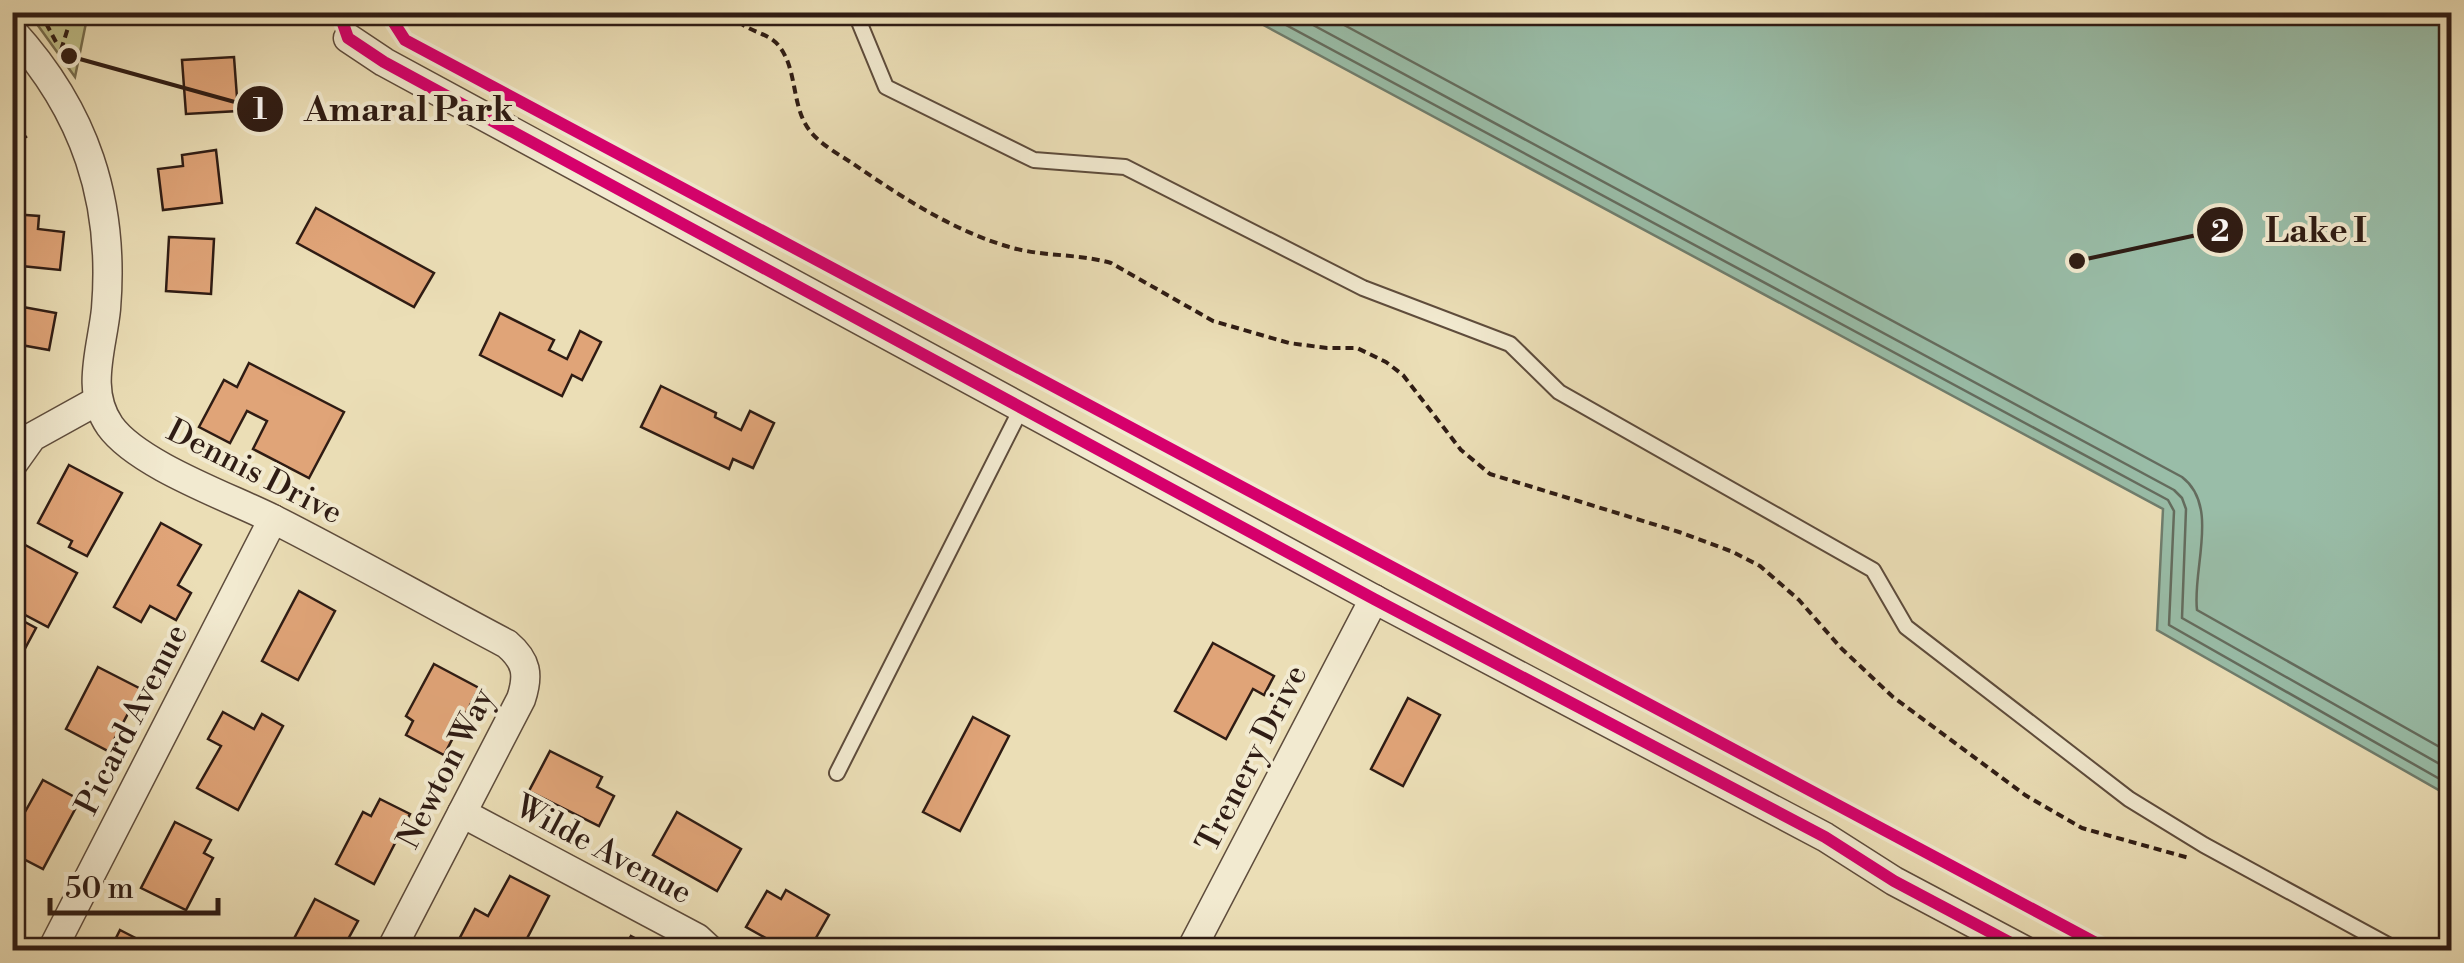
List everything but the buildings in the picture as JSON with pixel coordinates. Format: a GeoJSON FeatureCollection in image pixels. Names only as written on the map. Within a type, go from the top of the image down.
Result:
{"type":"FeatureCollection","features":[{"type":"Feature","properties":{"kind":"street"},"geometry":{"type":"LineString","coordinates":[[12,31],[42,64],[84,136],[106,221],[106,309],[98,356],[97,401],[32,437],[12,465]]}},
{"type":"Feature","properties":{"kind":"street"},"geometry":{"type":"LineString","coordinates":[[348,38],[384,62],[1374,598],[1825,837],[1894,881],[2024,950]]}},
{"type":"Feature","properties":{"kind":"street","name":"Dennis Drive"},"geometry":{"type":"LineString","coordinates":[[97,401],[112,429],[150,460],[272,519],[507,644],[519,654],[526,668]]}},
{"type":"Feature","properties":{"kind":"street","name":"Picard Avenue"},"geometry":{"type":"LineString","coordinates":[[52,950],[272,519]]}},
{"type":"Feature","properties":{"kind":"street","name":"Trenery Drive"},"geometry":{"type":"LineString","coordinates":[[1190,950],[1374,598]]}},
{"type":"Feature","properties":{"kind":"street","name":"Newton Way"},"geometry":{"type":"LineString","coordinates":[[391,950],[521,699],[526,668]]}},
{"type":"Feature","properties":{"kind":"street","name":"Wilde Avenue"},"geometry":{"type":"LineString","coordinates":[[462,813],[697,938],[710,950]]}},
{"type":"Feature","properties":{"kind":"lane"},"geometry":{"type":"LineString","coordinates":[[855,12],[886,87],[1034,160],[1124,167],[1363,288],[1510,344],[1559,392],[1873,570],[1906,627],[2128,799],[2204,845],[2398,950]]}},
{"type":"Feature","properties":{"kind":"lane"},"geometry":{"type":"LineString","coordinates":[[837,773],[1022,407]]}},
{"type":"Feature","properties":{"kind":"path"},"geometry":{"type":"LineString","coordinates":[[40,12],[60,50],[74,12]]}},
{"type":"Feature","properties":{"kind":"path"},"geometry":{"type":"LineString","coordinates":[[729,12],[744,28],[778,44],[792,71],[808,130],[839,155],[924,209],[1007,247],[1111,263],[1213,321],[1256,336],[1368,352],[1403,375],[1460,450],[1490,474],[1679,532],[1760,566],[1799,600],[1893,698],[2025,795],[2082,828],[2198,861]]}},
{"type":"Feature","properties":{"kind":"shaded area"},"geometry":{"type":"Polygon","coordinates":[[[29,13],[88,13],[75,77],[29,13]]]}},
{"type":"Feature","properties":{"kind":"water"},"geometry":{"type":"Polygon","coordinates":[[[1241,13],[2451,13],[2451,797],[2157,630],[2163,509],[1241,13]]]}},
{"type":"Feature","properties":{"kind":"cycle path"},"geometry":{"type":"LineString","coordinates":[[339,12],[348,38],[384,62],[1374,599],[1825,837],[1894,881],[2024,950]]}},
{"type":"Feature","properties":{"kind":"cycle path"},"geometry":{"type":"LineString","coordinates":[[387,12],[405,40],[2109,950]]}},
{"type":"Feature","properties":{"kind":"place","name":"Amaral Park"},"geometry":{"type":"Point","coordinates":[69,56]}},
{"type":"Feature","properties":{"kind":"place","name":"Lake I"},"geometry":{"type":"Point","coordinates":[2077,261]}}]}
